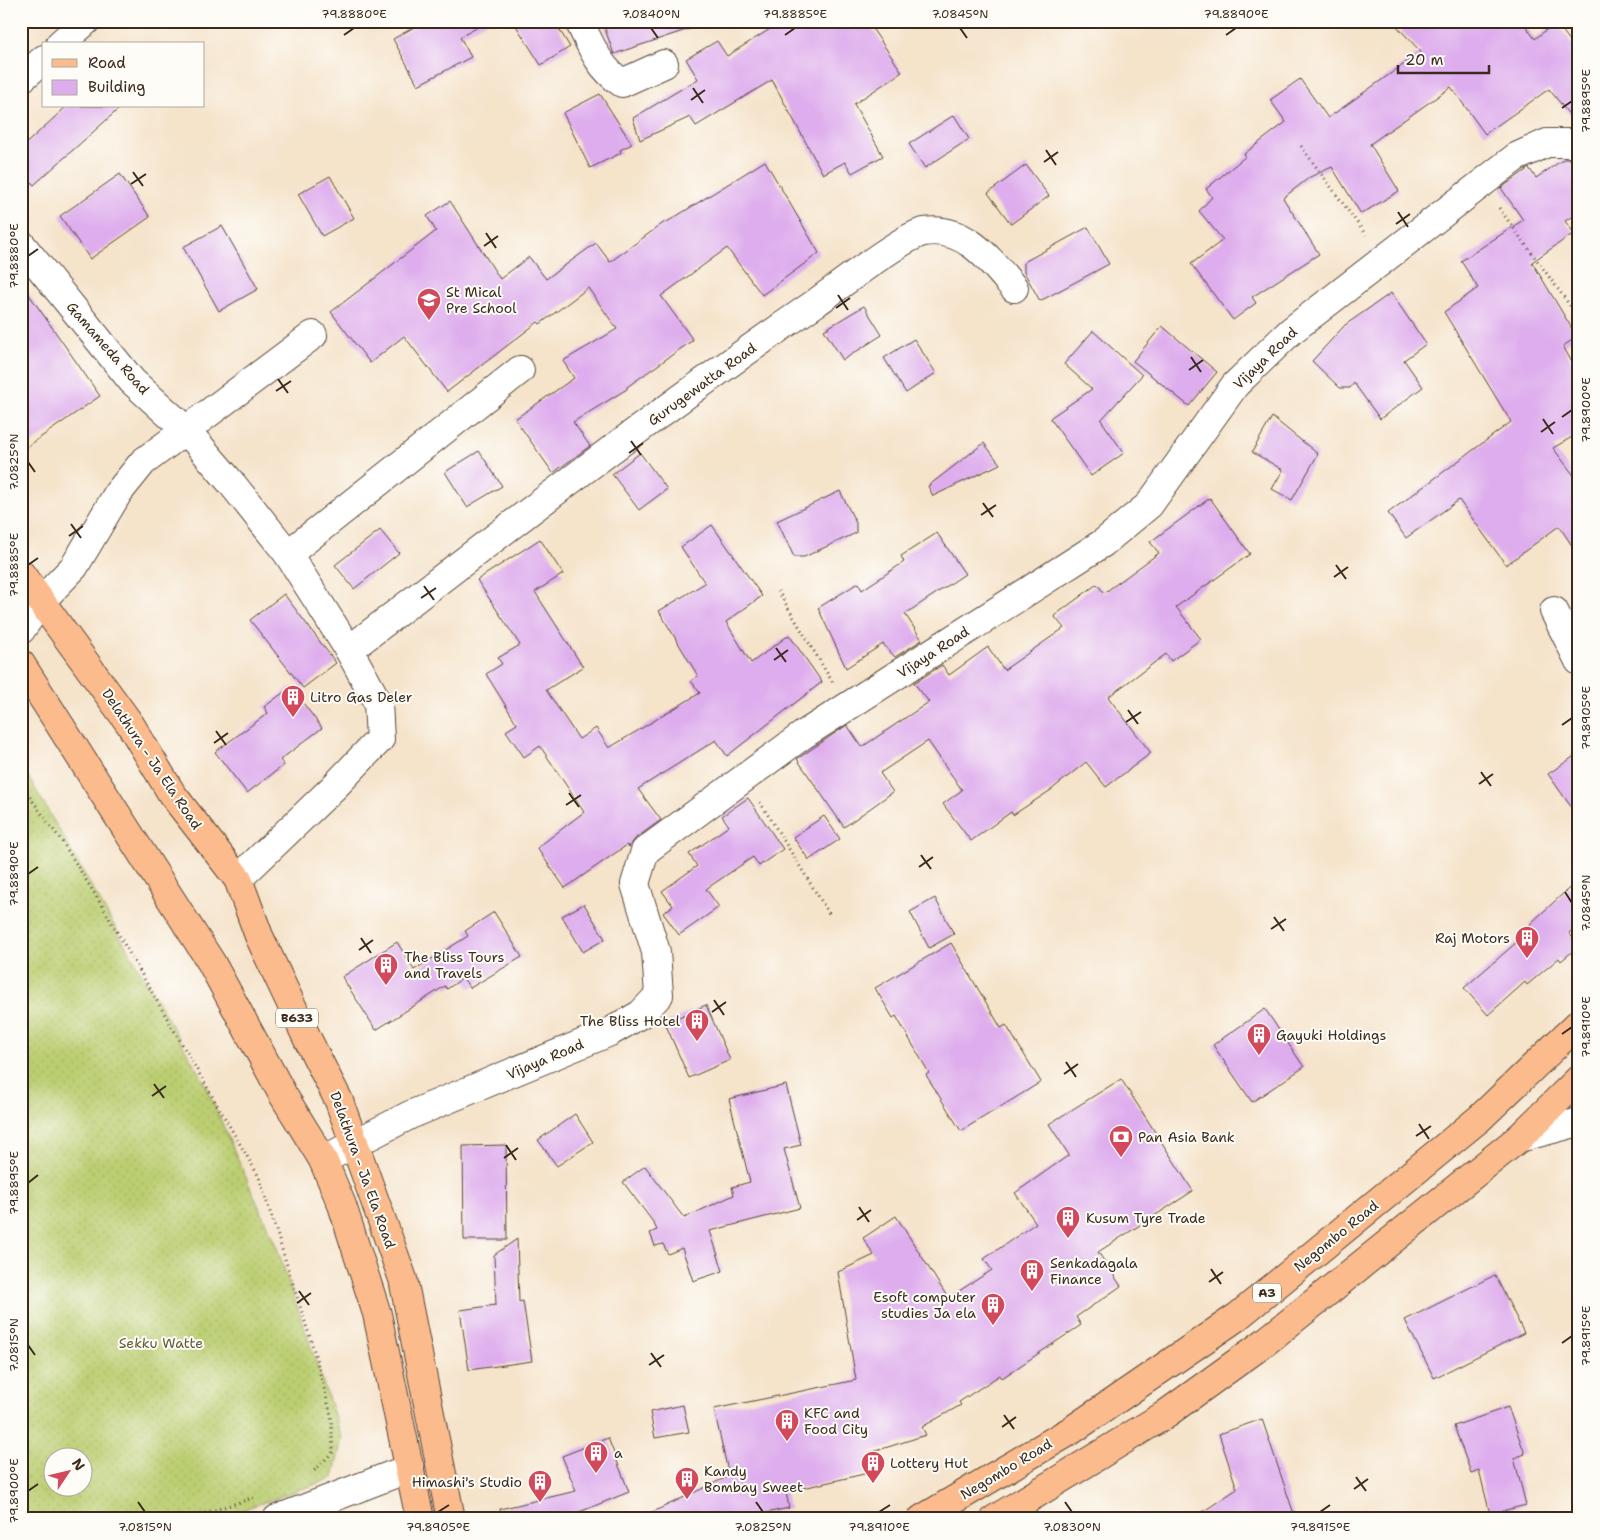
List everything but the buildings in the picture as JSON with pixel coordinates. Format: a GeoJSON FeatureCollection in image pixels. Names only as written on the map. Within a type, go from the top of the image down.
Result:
{"type":"FeatureCollection","features":[{"type":"Feature","properties":{"kind":"main road","name":"Delathura - Ja Ela Road"},"geometry":{"type":"LineString","coordinates":[[21,574],[42,600],[130,724],[172,794],[238,879],[259,936],[308,1040],[340,1101],[403,1279],[451,1519]]}},
{"type":"Feature","properties":{"kind":"main road"},"geometry":{"type":"LineString","coordinates":[[21,664],[211,962],[284,1095],[323,1160],[342,1205],[377,1314],[420,1519]]}},
{"type":"Feature","properties":{"kind":"main road","name":"Negombo Road"},"geometry":{"type":"LineString","coordinates":[[922,1519],[1072,1430],[1238,1317],[1480,1118],[1579,1023]]}},
{"type":"Feature","properties":{"kind":"main road"},"geometry":{"type":"LineString","coordinates":[[995,1519],[1163,1416],[1264,1343],[1519,1138],[1579,1079]]}},
{"type":"Feature","properties":{"kind":"street"},"geometry":{"type":"LineString","coordinates":[[62,42],[86,21]]}},
{"type":"Feature","properties":{"kind":"street"},"geometry":{"type":"LineString","coordinates":[[579,21],[608,74],[622,83],[664,64]]}},
{"type":"Feature","properties":{"kind":"street"},"geometry":{"type":"LineString","coordinates":[[21,79],[42,61]]}},
{"type":"Feature","properties":{"kind":"street","name":"Vijaya Road"},"geometry":{"type":"LineString","coordinates":[[323,1160],[410,1115],[610,1032],[641,1014],[659,995],[656,952],[635,884],[645,851],[803,735],[1103,543],[1148,504],[1235,385],[1291,331],[1516,157],[1547,142],[1579,143]]}},
{"type":"Feature","properties":{"kind":"street","name":"Gurugewatta Road"},"geometry":{"type":"LineString","coordinates":[[349,650],[512,523],[603,456],[764,339],[898,246],[923,232],[951,233],[980,249],[1014,288]]}},
{"type":"Feature","properties":{"kind":"street","name":"Gamameda Road"},"geometry":{"type":"LineString","coordinates":[[21,244],[132,381],[186,430],[288,554],[349,650],[378,703],[380,739],[334,787],[238,879]]}},
{"type":"Feature","properties":{"kind":"street"},"geometry":{"type":"LineString","coordinates":[[21,630],[42,600],[74,567],[118,493],[143,462],[312,335]]}},
{"type":"Feature","properties":{"kind":"street"},"geometry":{"type":"LineString","coordinates":[[288,554],[520,370]]}},
{"type":"Feature","properties":{"kind":"street"},"geometry":{"type":"LineString","coordinates":[[1554,611],[1579,661]]}},
{"type":"Feature","properties":{"kind":"street"},"geometry":{"type":"LineString","coordinates":[[1519,1138],[1579,1122]]}},
{"type":"Feature","properties":{"kind":"street"},"geometry":{"type":"LineString","coordinates":[[277,1519],[410,1468]]}},
{"type":"Feature","properties":{"kind":"path"},"geometry":{"type":"LineString","coordinates":[[1301,146],[1384,260]]}},
{"type":"Feature","properties":{"kind":"path"},"geometry":{"type":"LineString","coordinates":[[1480,183],[1579,318]]}},
{"type":"Feature","properties":{"kind":"path"},"geometry":{"type":"LineString","coordinates":[[778,591],[848,707]]}},
{"type":"Feature","properties":{"kind":"path"},"geometry":{"type":"LineString","coordinates":[[745,778],[830,915]]}},
{"type":"Feature","properties":{"kind":"path"},"geometry":{"type":"LineString","coordinates":[[21,785],[63,843],[93,891],[259,1177],[310,1338],[331,1415],[333,1452],[317,1470],[308,1474]]}},
{"type":"Feature","properties":{"kind":"path"},"geometry":{"type":"LineString","coordinates":[[186,1519],[266,1494]]}},
{"type":"Feature","properties":{"kind":"green space","name":"Sekku Watte"},"geometry":{"type":"Polygon","coordinates":[[[21,764],[203,1080],[277,1248],[342,1438],[333,1478],[216,1519],[21,1519],[21,764]]]}},
{"type":"Feature","properties":{"kind":"place","name":"St Mical Pre School"},"geometry":{"type":"Point","coordinates":[429,321]}},
{"type":"Feature","properties":{"kind":"place","name":"Litro Gas Deler"},"geometry":{"type":"Point","coordinates":[293,718]}},
{"type":"Feature","properties":{"kind":"place","name":"Raj Motors"},"geometry":{"type":"Point","coordinates":[1527,959]}},
{"type":"Feature","properties":{"kind":"place","name":"The Bliss Tours and Travels"},"geometry":{"type":"Point","coordinates":[386,986]}},
{"type":"Feature","properties":{"kind":"place","name":"The Bliss Hotel"},"geometry":{"type":"Point","coordinates":[697,1042]}},
{"type":"Feature","properties":{"kind":"place","name":"Gayuki Holdings"},"geometry":{"type":"Point","coordinates":[1259,1056]}},
{"type":"Feature","properties":{"kind":"place","name":"Pan Asia Bank"},"geometry":{"type":"Point","coordinates":[1121,1158]}},
{"type":"Feature","properties":{"kind":"place","name":"Kusum Tyre Trade"},"geometry":{"type":"Point","coordinates":[1068,1239]}},
{"type":"Feature","properties":{"kind":"place","name":"Senkadagala Finance"},"geometry":{"type":"Point","coordinates":[1032,1292]}},
{"type":"Feature","properties":{"kind":"place","name":"Esoft computer studies Ja ela"},"geometry":{"type":"Point","coordinates":[993,1326]}},
{"type":"Feature","properties":{"kind":"place","name":"KFC and Food City"},"geometry":{"type":"Point","coordinates":[787,1442]}},
{"type":"Feature","properties":{"kind":"place","name":"a"},"geometry":{"type":"Point","coordinates":[596,1474]}},
{"type":"Feature","properties":{"kind":"place","name":"Lottery Hut"},"geometry":{"type":"Point","coordinates":[873,1484]}},
{"type":"Feature","properties":{"kind":"place","name":"Kandy Bombay Sweet"},"geometry":{"type":"Point","coordinates":[687,1500]}},
{"type":"Feature","properties":{"kind":"place","name":"Himashi's Studio"},"geometry":{"type":"Point","coordinates":[540,1503]}}]}
